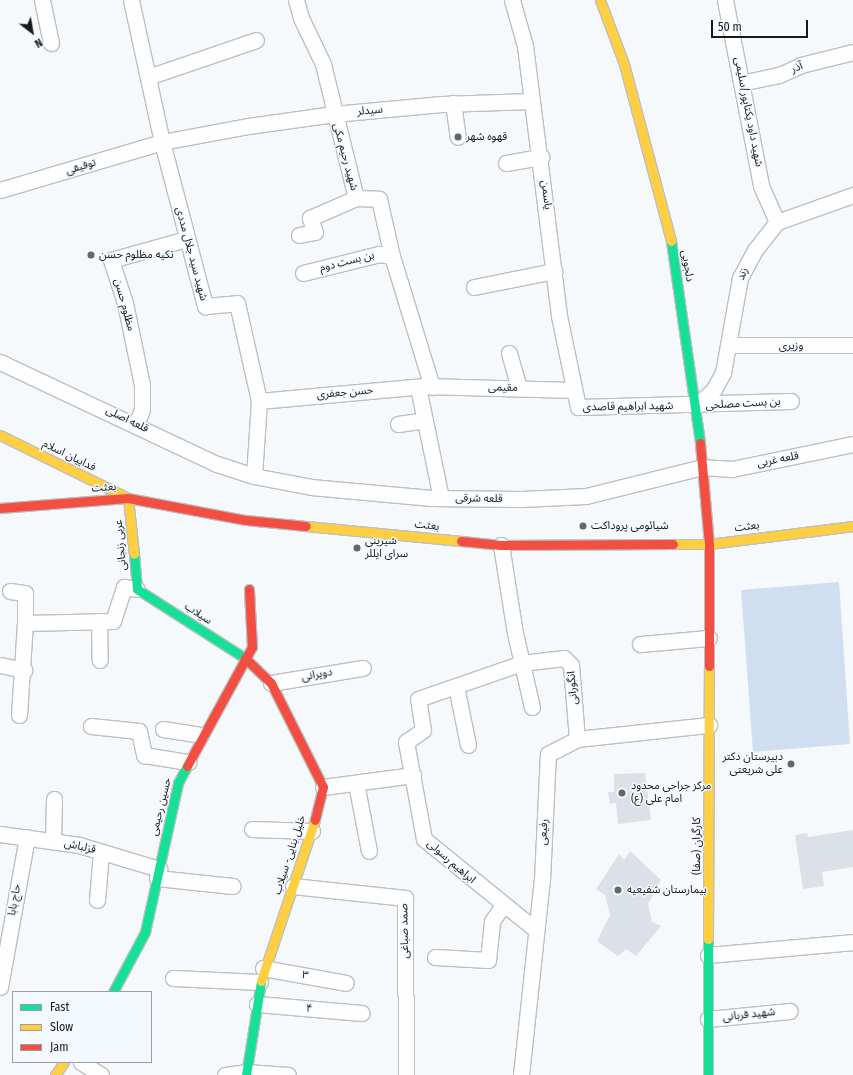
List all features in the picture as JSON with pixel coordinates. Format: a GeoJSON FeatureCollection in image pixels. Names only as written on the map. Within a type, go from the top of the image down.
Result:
{"type":"FeatureCollection","features":[{"type":"Feature","properties":{"kind":"main road","name":"دلجویی"},"geometry":{"type":"LineString","coordinates":[[600,0],[626,71],[667,226],[696,406],[709,544]]}},
{"type":"Feature","properties":{"kind":"main road","name":"فداییان اسلام"},"geometry":{"type":"LineString","coordinates":[[0,435],[128,498]]}},
{"type":"Feature","properties":{"kind":"main road","name":"بعثت"},"geometry":{"type":"LineString","coordinates":[[0,508],[128,498],[246,520],[501,545],[709,544],[853,526]]}},
{"type":"Feature","properties":{"kind":"main road","name":"عربی زنجانی"},"geometry":{"type":"LineString","coordinates":[[128,498],[137,589]]}},
{"type":"Feature","properties":{"kind":"main road","name":"کارگران (صفا)"},"geometry":{"type":"LineString","coordinates":[[708,1075],[709,544]]}},
{"type":"Feature","properties":{"kind":"main road","name":"سیلاب"},"geometry":{"type":"LineString","coordinates":[[137,589],[247,659]]}},
{"type":"Feature","properties":{"kind":"main road","name":"حسین رحیمی"},"geometry":{"type":"LineString","coordinates":[[114,991],[145,932],[178,783],[201,735],[247,659],[252,647],[249,589]]}},
{"type":"Feature","properties":{"kind":"main road"},"geometry":{"type":"LineString","coordinates":[[247,659],[271,683],[323,787]]}},
{"type":"Feature","properties":{"kind":"main road","name":"خلیل بنایی- سیلاب"},"geometry":{"type":"LineString","coordinates":[[246,1073],[262,975],[312,831],[323,787]]}},
{"type":"Feature","properties":{"kind":"main road"},"geometry":{"type":"LineString","coordinates":[[55,1075],[63,1063]]}},
{"type":"Feature","properties":{"kind":"street"},"geometry":{"type":"LineString","coordinates":[[42,0],[51,43]]}},
{"type":"Feature","properties":{"kind":"street","name":"شهید سید جلال مددی"},"geometry":{"type":"LineString","coordinates":[[131,0],[162,142],[186,239],[205,306],[237,303],[259,401],[254,476]]}},
{"type":"Feature","properties":{"kind":"street","name":"شهید رحیم مکی"},"geometry":{"type":"LineString","coordinates":[[296,0],[301,18],[323,64],[334,114],[356,198],[379,199],[425,387],[425,420],[441,498]]}},
{"type":"Feature","properties":{"kind":"street","name":"یاسمن"},"geometry":{"type":"LineString","coordinates":[[512,0],[525,46],[531,101],[541,157],[554,271],[574,390]]}},
{"type":"Feature","properties":{"kind":"street","name":"شهید داود یکتاپور/سلیمی"},"geometry":{"type":"LineString","coordinates":[[725,0],[762,186],[777,222]]}},
{"type":"Feature","properties":{"kind":"street"},"geometry":{"type":"LineString","coordinates":[[148,77],[256,40]]}},
{"type":"Feature","properties":{"kind":"street","name":"آذر"},"geometry":{"type":"LineString","coordinates":[[741,83],[779,75],[801,65],[853,52]]}},
{"type":"Feature","properties":{"kind":"street","name":"سیدلر"},"geometry":{"type":"LineString","coordinates":[[162,142],[334,114],[453,103],[531,101]]}},
{"type":"Feature","properties":{"kind":"street"},"geometry":{"type":"LineString","coordinates":[[453,103],[458,137]]}},
{"type":"Feature","properties":{"kind":"street","name":"توفیقی"},"geometry":{"type":"LineString","coordinates":[[0,190],[162,142]]}},
{"type":"Feature","properties":{"kind":"street"},"geometry":{"type":"LineString","coordinates":[[506,163],[541,157]]}},
{"type":"Feature","properties":{"kind":"street"},"geometry":{"type":"LineString","coordinates":[[777,222],[853,195]]}},
{"type":"Feature","properties":{"kind":"street"},"geometry":{"type":"LineString","coordinates":[[299,235],[315,232],[310,218],[356,198]]}},
{"type":"Feature","properties":{"kind":"street","name":"زند"},"geometry":{"type":"LineString","coordinates":[[696,406],[714,388],[724,373],[740,278],[755,250],[777,222]]}},
{"type":"Feature","properties":{"kind":"street","name":"مظلوم حسن"},"geometry":{"type":"LineString","coordinates":[[136,425],[142,409],[142,385],[125,303],[111,260],[186,239]]}},
{"type":"Feature","properties":{"kind":"street","name":"بن بست دوم"},"geometry":{"type":"LineString","coordinates":[[302,273],[379,254],[392,256]]}},
{"type":"Feature","properties":{"kind":"street"},"geometry":{"type":"LineString","coordinates":[[474,287],[554,271]]}},
{"type":"Feature","properties":{"kind":"street","name":"وزیری"},"geometry":{"type":"LineString","coordinates":[[728,345],[853,345]]}},
{"type":"Feature","properties":{"kind":"street"},"geometry":{"type":"LineString","coordinates":[[508,353],[519,389]]}},
{"type":"Feature","properties":{"kind":"street","name":"قلعه اصلی"},"geometry":{"type":"LineString","coordinates":[[0,362],[218,464],[254,476]]}},
{"type":"Feature","properties":{"kind":"street","name":"حسن جعفری"},"geometry":{"type":"LineString","coordinates":[[259,401],[425,387]]}},
{"type":"Feature","properties":{"kind":"street","name":"مقیمی"},"geometry":{"type":"LineString","coordinates":[[425,387],[574,390]]}},
{"type":"Feature","properties":{"kind":"street","name":"شهید ابراهیم قاصدی"},"geometry":{"type":"LineString","coordinates":[[574,390],[578,407],[696,406]]}},
{"type":"Feature","properties":{"kind":"street","name":"بن بست مصلحی"},"geometry":{"type":"LineString","coordinates":[[696,406],[791,401]]}},
{"type":"Feature","properties":{"kind":"street"},"geometry":{"type":"LineString","coordinates":[[398,424],[425,420]]}},
{"type":"Feature","properties":{"kind":"street","name":"قلعه غربی"},"geometry":{"type":"LineString","coordinates":[[702,467],[732,469],[853,444]]}},
{"type":"Feature","properties":{"kind":"street","name":"قلعه شرقی"},"geometry":{"type":"LineString","coordinates":[[254,476],[312,487],[441,498],[521,499],[586,496],[702,467]]}},
{"type":"Feature","properties":{"kind":"street"},"geometry":{"type":"LineString","coordinates":[[501,545],[522,664],[532,707]]}},
{"type":"Feature","properties":{"kind":"street"},"geometry":{"type":"LineString","coordinates":[[25,623],[113,620],[124,587],[137,589]]}},
{"type":"Feature","properties":{"kind":"street"},"geometry":{"type":"LineString","coordinates":[[10,591],[25,593],[24,670],[19,715]]}},
{"type":"Feature","properties":{"kind":"street"},"geometry":{"type":"LineString","coordinates":[[99,621],[100,660]]}},
{"type":"Feature","properties":{"kind":"street"},"geometry":{"type":"LineString","coordinates":[[640,644],[709,638]]}},
{"type":"Feature","properties":{"kind":"street","name":"انگورانی"},"geometry":{"type":"LineString","coordinates":[[522,664],[564,658],[571,665],[577,739]]}},
{"type":"Feature","properties":{"kind":"street"},"geometry":{"type":"LineString","coordinates":[[468,745],[456,686],[522,664]]}},
{"type":"Feature","properties":{"kind":"street"},"geometry":{"type":"LineString","coordinates":[[0,665],[24,670]]}},
{"type":"Feature","properties":{"kind":"street","name":"دویرانی"},"geometry":{"type":"LineString","coordinates":[[271,683],[363,668]]}},
{"type":"Feature","properties":{"kind":"street","name":"ابراهیم رسولی"},"geometry":{"type":"LineString","coordinates":[[456,686],[418,699],[423,730],[406,742],[424,839],[503,905],[536,930]]}},
{"type":"Feature","properties":{"kind":"street","name":"رفیعی"},"geometry":{"type":"LineString","coordinates":[[521,1075],[536,930],[548,754],[577,739],[709,725]]}},
{"type":"Feature","properties":{"kind":"street"},"geometry":{"type":"LineString","coordinates":[[91,726],[139,731],[144,755],[188,762]]}},
{"type":"Feature","properties":{"kind":"street"},"geometry":{"type":"LineString","coordinates":[[162,730],[201,735]]}},
{"type":"Feature","properties":{"kind":"street"},"geometry":{"type":"LineString","coordinates":[[323,787],[413,775]]}},
{"type":"Feature","properties":{"kind":"street"},"geometry":{"type":"LineString","coordinates":[[356,783],[369,851]]}},
{"type":"Feature","properties":{"kind":"street"},"geometry":{"type":"LineString","coordinates":[[53,841],[54,799]]}},
{"type":"Feature","properties":{"kind":"street"},"geometry":{"type":"LineString","coordinates":[[252,829],[312,831]]}},
{"type":"Feature","properties":{"kind":"street","name":"قزلباش"},"geometry":{"type":"LineString","coordinates":[[0,834],[53,841],[101,852],[158,874],[233,886]]}},
{"type":"Feature","properties":{"kind":"street","name":"حاج بابا"},"geometry":{"type":"LineString","coordinates":[[0,987],[27,837]]}},
{"type":"Feature","properties":{"kind":"street"},"geometry":{"type":"LineString","coordinates":[[97,900],[101,852]]}},
{"type":"Feature","properties":{"kind":"street","name":"صمد صباغی"},"geometry":{"type":"LineString","coordinates":[[293,886],[405,898],[406,1075]]}},
{"type":"Feature","properties":{"kind":"street"},"geometry":{"type":"LineString","coordinates":[[435,957],[488,960],[492,921],[503,905]]}},
{"type":"Feature","properties":{"kind":"street"},"geometry":{"type":"LineString","coordinates":[[708,955],[853,942]]}},
{"type":"Feature","properties":{"kind":"street","name":"۳"},"geometry":{"type":"LineString","coordinates":[[174,978],[262,975],[346,983]]}},
{"type":"Feature","properties":{"kind":"street","name":"۴"},"geometry":{"type":"LineString","coordinates":[[257,1004],[362,1013]]}},
{"type":"Feature","properties":{"kind":"street","name":"شهید قربانی"},"geometry":{"type":"LineString","coordinates":[[708,1019],[790,1011]]}},
{"type":"Feature","properties":{"kind":"street"},"geometry":{"type":"LineString","coordinates":[[83,1063],[101,1075]]}},
{"type":"Feature","properties":{"kind":"street"},"geometry":{"type":"LineString","coordinates":[[225,1075],[246,1073],[288,1075]]}},
{"type":"Feature","properties":{"kind":"shaded area"},"geometry":{"type":"Polygon","coordinates":[[[839,582],[850,744],[753,752],[741,590],[839,582]]]}},
{"type":"Feature","properties":{"kind":"building"},"geometry":{"type":"Polygon","coordinates":[[[645,773],[651,820],[618,824],[616,803],[610,804],[608,792],[614,792],[614,774],[645,773]]]}},
{"type":"Feature","properties":{"kind":"building"},"geometry":{"type":"Polygon","coordinates":[[[853,830],[853,867],[822,872],[824,886],[803,889],[795,835],[807,833],[808,837],[853,830]]]}},
{"type":"Feature","properties":{"kind":"building"},"geometry":{"type":"Polygon","coordinates":[[[630,851],[661,880],[648,904],[652,922],[661,926],[636,956],[626,949],[618,956],[597,941],[610,915],[605,895],[596,889],[619,854],[624,860],[630,851]]]}},
{"type":"Feature","properties":{"kind":"traffic: fast"},"geometry":{"type":"LineString","coordinates":[[671,241],[700,443]]}},
{"type":"Feature","properties":{"kind":"traffic: fast"},"geometry":{"type":"LineString","coordinates":[[134,554],[137,589],[245,658]]}},
{"type":"Feature","properties":{"kind":"traffic: fast"},"geometry":{"type":"LineString","coordinates":[[114,991],[145,932],[178,783],[187,766]]}},
{"type":"Feature","properties":{"kind":"traffic: fast"},"geometry":{"type":"LineString","coordinates":[[708,939],[708,1075]]}},
{"type":"Feature","properties":{"kind":"traffic: fast"},"geometry":{"type":"LineString","coordinates":[[246,1075],[261,981]]}},
{"type":"Feature","properties":{"kind":"traffic: slow"},"geometry":{"type":"LineString","coordinates":[[600,0],[624,64],[671,241]]}},
{"type":"Feature","properties":{"kind":"traffic: slow"},"geometry":{"type":"LineString","coordinates":[[0,435],[128,498],[134,554]]}},
{"type":"Feature","properties":{"kind":"traffic: slow"},"geometry":{"type":"LineString","coordinates":[[306,526],[461,541]]}},
{"type":"Feature","properties":{"kind":"traffic: slow"},"geometry":{"type":"LineString","coordinates":[[673,544],[709,544],[853,526]]}},
{"type":"Feature","properties":{"kind":"traffic: slow"},"geometry":{"type":"LineString","coordinates":[[708,939],[709,666]]}},
{"type":"Feature","properties":{"kind":"traffic: slow"},"geometry":{"type":"LineString","coordinates":[[261,981],[315,820]]}},
{"type":"Feature","properties":{"kind":"traffic: slow"},"geometry":{"type":"LineString","coordinates":[[55,1075],[63,1063]]}},
{"type":"Feature","properties":{"kind":"traffic: jam"},"geometry":{"type":"LineString","coordinates":[[700,443],[709,544],[709,666]]}},
{"type":"Feature","properties":{"kind":"traffic: jam"},"geometry":{"type":"LineString","coordinates":[[0,508],[128,498],[246,520],[306,526]]}},
{"type":"Feature","properties":{"kind":"traffic: jam"},"geometry":{"type":"LineString","coordinates":[[461,541],[501,545],[673,544]]}},
{"type":"Feature","properties":{"kind":"traffic: jam"},"geometry":{"type":"LineString","coordinates":[[187,766],[252,647],[249,589]]}},
{"type":"Feature","properties":{"kind":"traffic: jam"},"geometry":{"type":"LineString","coordinates":[[245,658],[271,683],[323,787],[315,820]]}},
{"type":"Feature","properties":{"kind":"place","name":"قهوه شهر"},"geometry":{"type":"Point","coordinates":[458,137]}},
{"type":"Feature","properties":{"kind":"place","name":"تکیه مظلوم حسن"},"geometry":{"type":"Point","coordinates":[91,255]}},
{"type":"Feature","properties":{"kind":"place","name":"شیائومی پروداکت"},"geometry":{"type":"Point","coordinates":[583,526]}},
{"type":"Feature","properties":{"kind":"place","name":"شیرینی سرای ایللر"},"geometry":{"type":"Point","coordinates":[357,548]}},
{"type":"Feature","properties":{"kind":"place","name":"دبیرستان دکتر علی شریعتی"},"geometry":{"type":"Point","coordinates":[791,764]}},
{"type":"Feature","properties":{"kind":"place","name":"مرکز جراحی محدود امام علی (ع)"},"geometry":{"type":"Point","coordinates":[622,793]}},
{"type":"Feature","properties":{"kind":"place","name":"بیمارستان شفیعیه"},"geometry":{"type":"Point","coordinates":[618,890]}}]}
